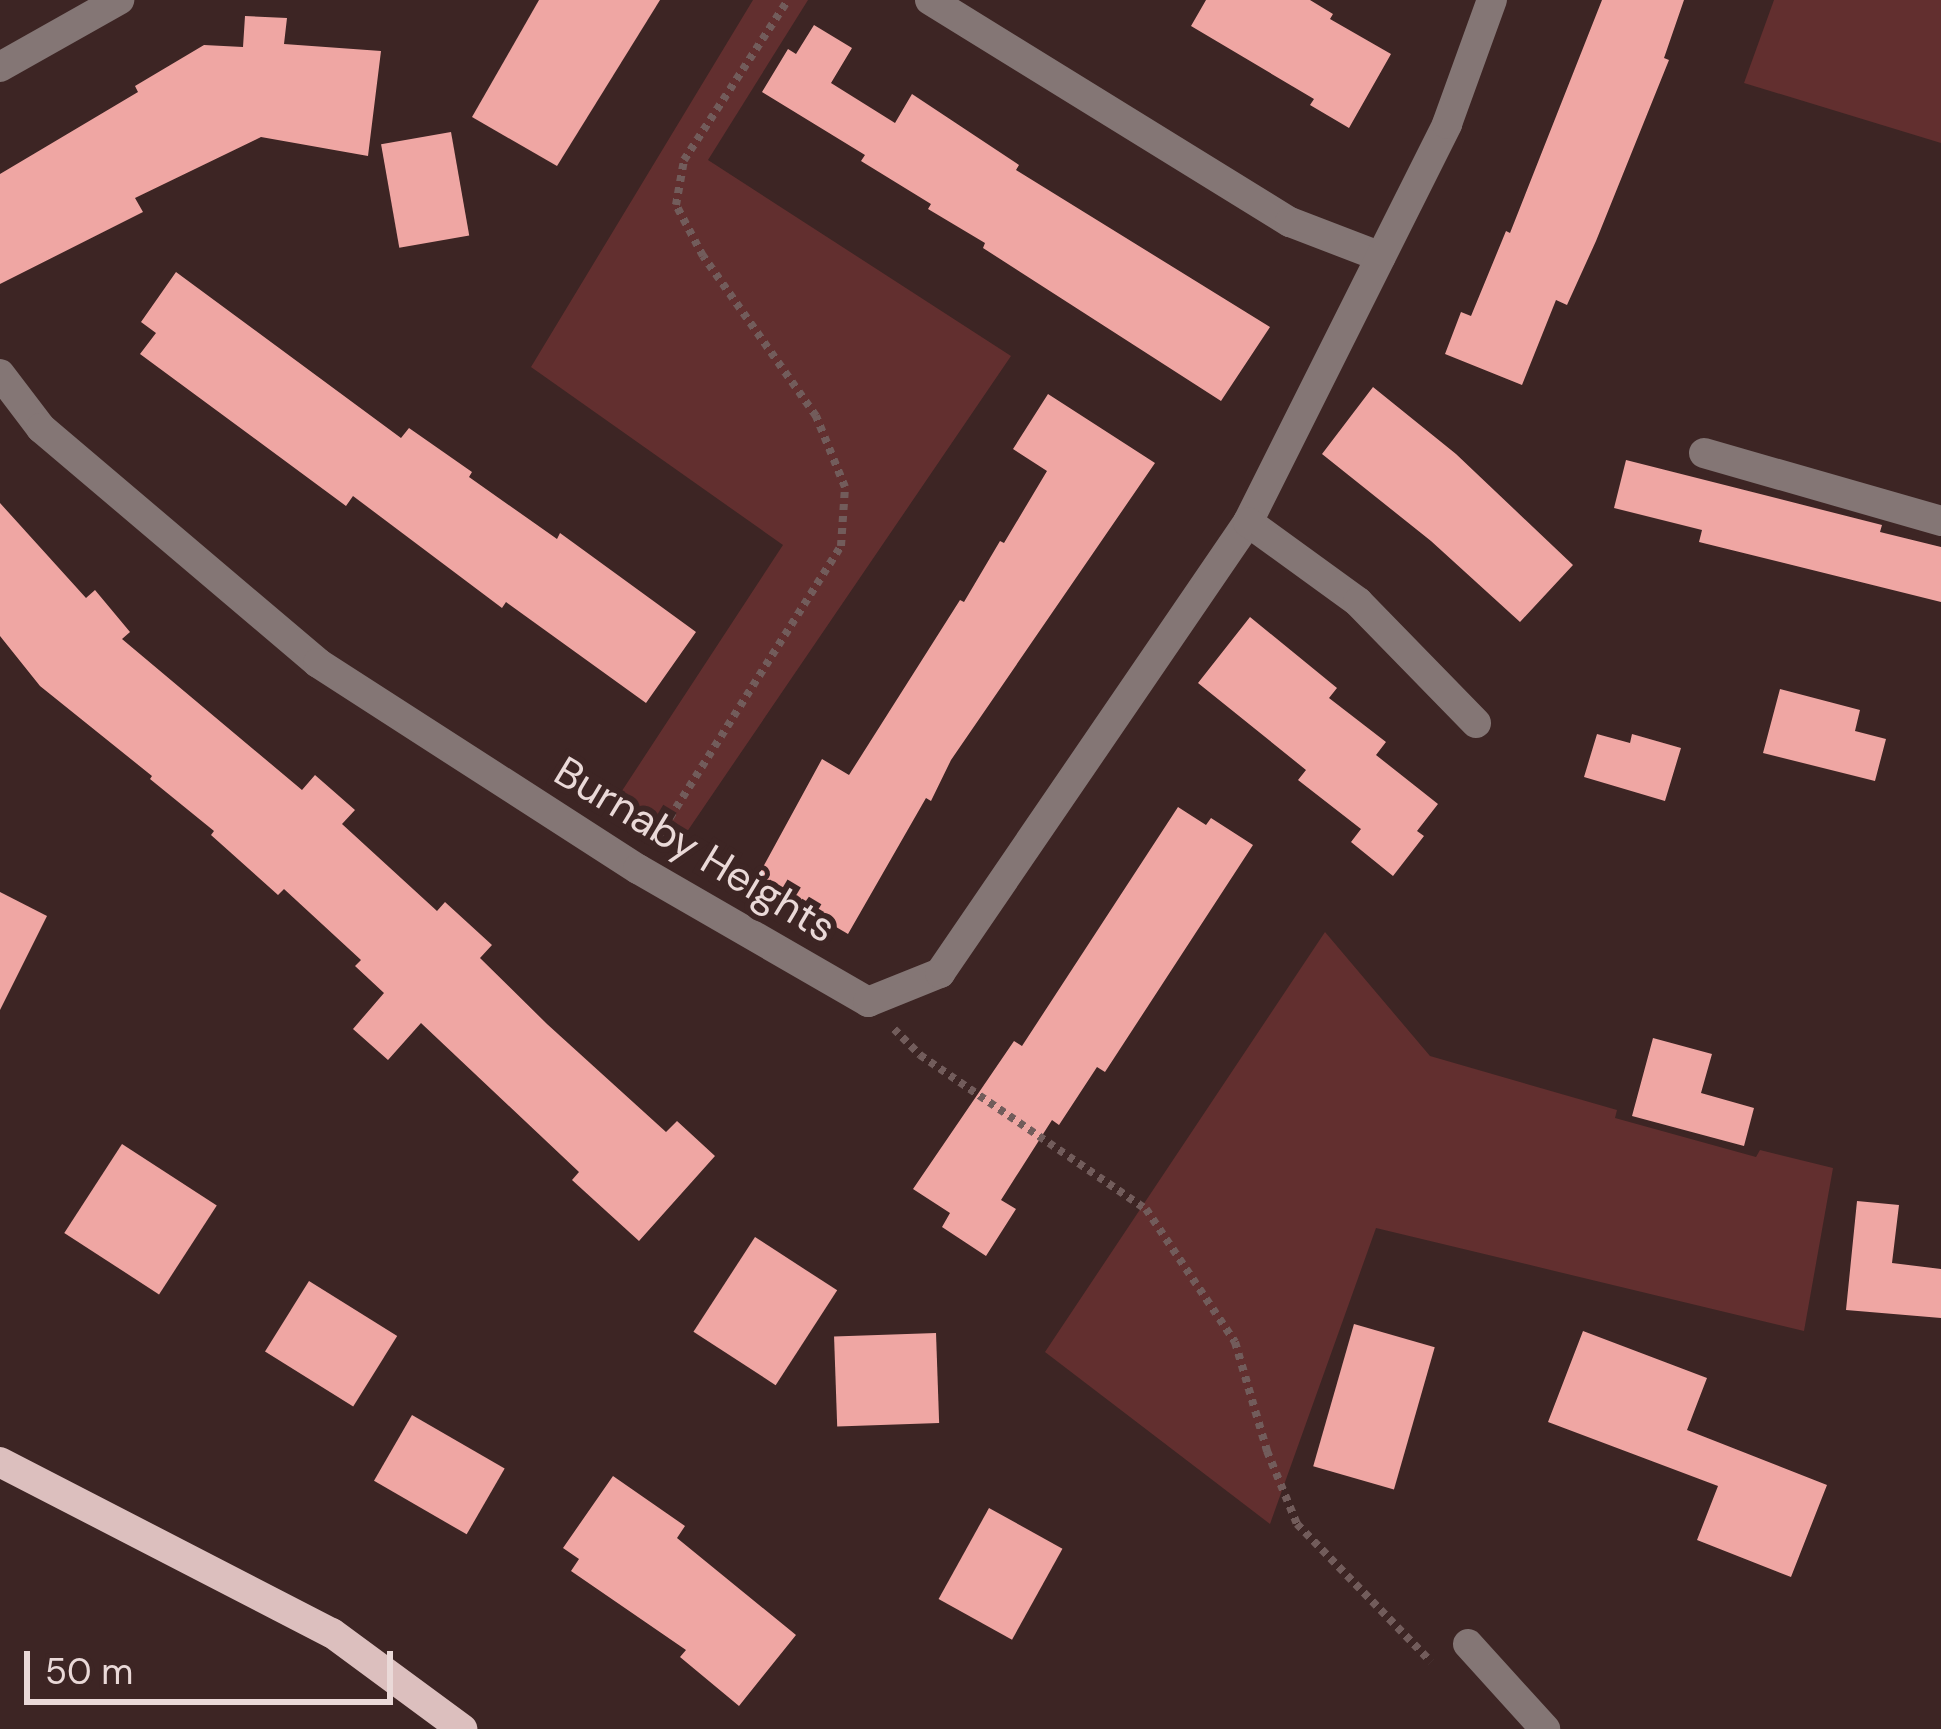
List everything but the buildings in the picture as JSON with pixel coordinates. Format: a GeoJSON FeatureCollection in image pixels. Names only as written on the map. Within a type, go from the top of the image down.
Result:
{"type":"FeatureCollection","features":[{"type":"Feature","properties":{"kind":"main road"},"geometry":{"type":"LineString","coordinates":[[0,1462],[332,1633],[462,1729]]}},
{"type":"Feature","properties":{"kind":"street"},"geometry":{"type":"LineString","coordinates":[[0,67],[119,0]]}},
{"type":"Feature","properties":{"kind":"street"},"geometry":{"type":"LineString","coordinates":[[930,0],[1290,222],[1381,257]]}},
{"type":"Feature","properties":{"kind":"street"},"geometry":{"type":"LineString","coordinates":[[868,1002],[940,973],[1248,522],[1447,124],[1492,0]]}},
{"type":"Feature","properties":{"kind":"street","name":"Burnaby Heights"},"geometry":{"type":"LineString","coordinates":[[0,374],[41,428],[318,663],[638,869],[868,1002]]}},
{"type":"Feature","properties":{"kind":"street"},"geometry":{"type":"LineString","coordinates":[[1704,453],[1941,521]]}},
{"type":"Feature","properties":{"kind":"street"},"geometry":{"type":"LineString","coordinates":[[1248,522],[1358,602],[1476,723]]}},
{"type":"Feature","properties":{"kind":"street"},"geometry":{"type":"LineString","coordinates":[[1468,1644],[1545,1729]]}},
{"type":"Feature","properties":{"kind":"path"},"geometry":{"type":"LineString","coordinates":[[638,869],[841,545],[845,487],[816,416],[703,256],[676,205],[684,160],[788,0]]}},
{"type":"Feature","properties":{"kind":"path"},"geometry":{"type":"LineString","coordinates":[[868,1002],[920,1055],[1146,1209],[1235,1342],[1267,1450],[1297,1524],[1447,1678]]}},
{"type":"Feature","properties":{"kind":"shaded area"},"geometry":{"type":"Polygon","coordinates":[[[753,0],[808,0],[708,160],[1011,356],[680,842],[616,800],[783,545],[531,367],[753,0]]]}},
{"type":"Feature","properties":{"kind":"shaded area"},"geometry":{"type":"Polygon","coordinates":[[[1774,0],[1941,0],[1941,143],[1744,83],[1774,0]]]}},
{"type":"Feature","properties":{"kind":"shaded area"},"geometry":{"type":"Polygon","coordinates":[[[1325,932],[1430,1056],[1617,1110],[1615,1118],[1756,1157],[1760,1150],[1833,1168],[1804,1331],[1376,1228],[1270,1524],[1045,1352],[1325,932]]]}}]}
